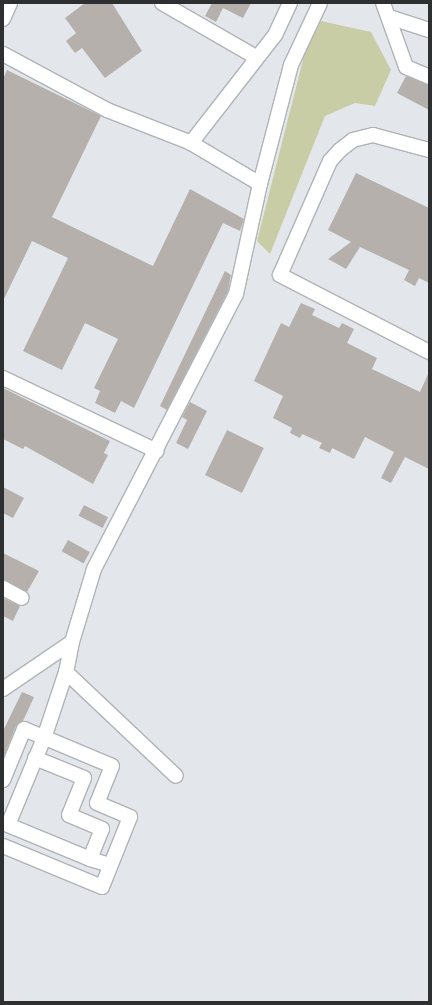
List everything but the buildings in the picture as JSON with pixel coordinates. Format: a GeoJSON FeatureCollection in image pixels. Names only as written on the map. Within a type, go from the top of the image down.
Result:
{"type":"FeatureCollection","features":[{"type":"Feature","properties":{"kind":"street"},"geometry":{"type":"LineString","coordinates":[[162,3],[256,57]]}},
{"type":"Feature","properties":{"kind":"street"},"geometry":{"type":"LineString","coordinates":[[191,143],[256,57],[275,35],[290,3]]}},
{"type":"Feature","properties":{"kind":"street"},"geometry":{"type":"LineString","coordinates":[[110,865],[8,824],[44,738],[66,672],[86,587],[137,481],[157,451],[236,294],[260,184],[291,65],[320,3]]}},
{"type":"Feature","properties":{"kind":"street"},"geometry":{"type":"LineString","coordinates":[[383,3],[406,67],[429,77]]}},
{"type":"Feature","properties":{"kind":"street"},"geometry":{"type":"LineString","coordinates":[[389,17],[429,30]]}},
{"type":"Feature","properties":{"kind":"street"},"geometry":{"type":"LineString","coordinates":[[3,54],[107,110],[191,143],[260,184]]}},
{"type":"Feature","properties":{"kind":"street"},"geometry":{"type":"LineString","coordinates":[[429,150],[373,135],[352,140],[340,150],[330,161],[280,275],[429,352]]}},
{"type":"Feature","properties":{"kind":"street"},"geometry":{"type":"LineString","coordinates":[[3,378],[157,451]]}},
{"type":"Feature","properties":{"kind":"street"},"geometry":{"type":"LineString","coordinates":[[3,588],[22,598]]}},
{"type":"Feature","properties":{"kind":"street"},"geometry":{"type":"LineString","coordinates":[[3,689],[8,678],[72,642]]}},
{"type":"Feature","properties":{"kind":"street"},"geometry":{"type":"LineString","coordinates":[[66,672],[176,776]]}},
{"type":"Feature","properties":{"kind":"street"},"geometry":{"type":"LineString","coordinates":[[3,780],[24,729],[112,766],[97,803],[130,817],[102,887],[3,846]]}},
{"type":"Feature","properties":{"kind":"street"},"geometry":{"type":"LineString","coordinates":[[35,758],[84,778],[69,815],[102,829],[90,858]]}},
{"type":"Feature","properties":{"kind":"green space"},"geometry":{"type":"Polygon","coordinates":[[[321,21],[371,32],[391,70],[375,106],[355,103],[325,116],[270,254],[257,241],[305,52],[321,21]]]}}]}
